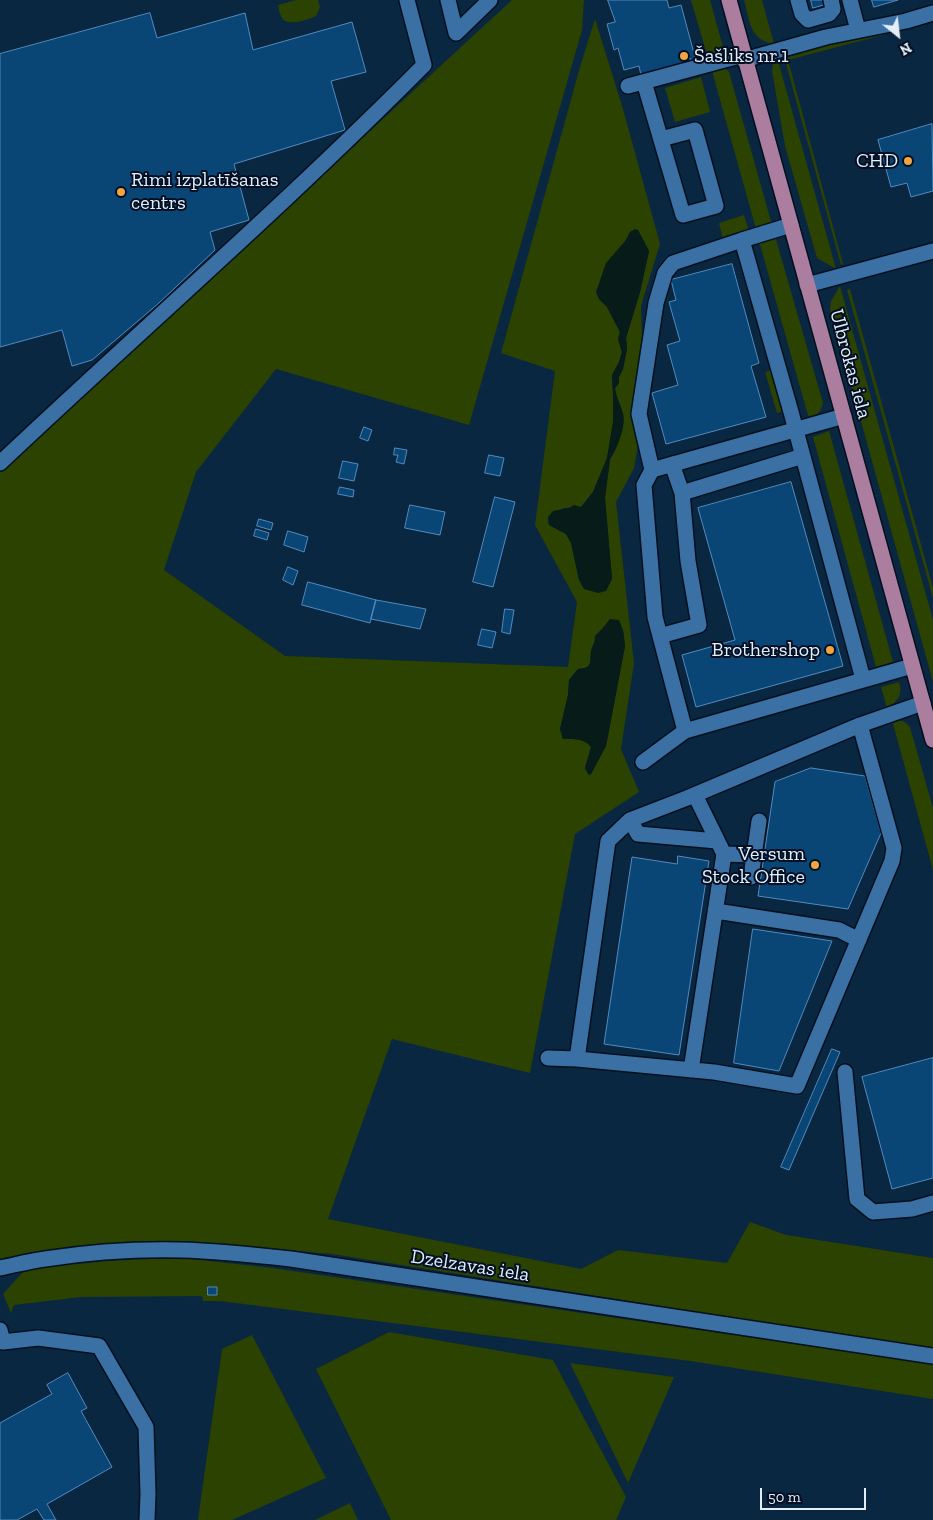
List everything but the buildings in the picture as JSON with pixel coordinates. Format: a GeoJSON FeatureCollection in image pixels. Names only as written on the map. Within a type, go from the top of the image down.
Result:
{"type":"FeatureCollection","features":[{"type":"Feature","properties":{"kind":"main road","name":"Ulbrokas iela"},"geometry":{"type":"LineString","coordinates":[[729,0],[933,740]]}},
{"type":"Feature","properties":{"kind":"street"},"geometry":{"type":"LineString","coordinates":[[0,462],[366,124],[424,65],[408,0]]}},
{"type":"Feature","properties":{"kind":"street"},"geometry":{"type":"LineString","coordinates":[[448,0],[456,33],[490,0]]}},
{"type":"Feature","properties":{"kind":"street"},"geometry":{"type":"LineString","coordinates":[[798,0],[802,14],[808,20],[829,14],[833,9],[831,0]]}},
{"type":"Feature","properties":{"kind":"street"},"geometry":{"type":"LineString","coordinates":[[850,0],[858,30]]}},
{"type":"Feature","properties":{"kind":"street"},"geometry":{"type":"LineString","coordinates":[[628,86],[826,37],[906,21],[933,13]]}},
{"type":"Feature","properties":{"kind":"street"},"geometry":{"type":"LineString","coordinates":[[821,17],[826,37]]}},
{"type":"Feature","properties":{"kind":"street"},"geometry":{"type":"LineString","coordinates":[[644,82],[683,215],[716,206],[695,130],[662,139]]}},
{"type":"Feature","properties":{"kind":"street"},"geometry":{"type":"LineString","coordinates":[[685,731],[655,617],[644,485],[652,470],[639,414],[656,303],[665,273],[673,263],[791,225]]}},
{"type":"Feature","properties":{"kind":"street"},"geometry":{"type":"LineString","coordinates":[[742,240],[796,429],[863,680]]}},
{"type":"Feature","properties":{"kind":"street"},"geometry":{"type":"LineString","coordinates":[[808,285],[933,251]]}},
{"type":"Feature","properties":{"kind":"street"},"geometry":{"type":"LineString","coordinates":[[652,470],[844,416]]}},
{"type":"Feature","properties":{"kind":"street"},"geometry":{"type":"LineString","coordinates":[[682,492],[803,456]]}},
{"type":"Feature","properties":{"kind":"street"},"geometry":{"type":"LineString","coordinates":[[660,636],[699,625],[688,561],[682,492],[672,464]]}},
{"type":"Feature","properties":{"kind":"street"},"geometry":{"type":"LineString","coordinates":[[643,762],[685,731],[912,666]]}},
{"type":"Feature","properties":{"kind":"street"},"geometry":{"type":"LineString","coordinates":[[577,1059],[608,841],[630,820],[695,795],[860,725],[923,703]]}},
{"type":"Feature","properties":{"kind":"street"},"geometry":{"type":"LineString","coordinates":[[548,1058],[714,1072],[794,1092],[892,861],[894,848],[860,725]]}},
{"type":"Feature","properties":{"kind":"street"},"geometry":{"type":"LineString","coordinates":[[691,1070],[716,911],[720,848],[695,795]]}},
{"type":"Feature","properties":{"kind":"street"},"geometry":{"type":"LineString","coordinates":[[630,820],[638,834],[754,855]]}},
{"type":"Feature","properties":{"kind":"street"},"geometry":{"type":"LineString","coordinates":[[751,877],[759,821]]}},
{"type":"Feature","properties":{"kind":"street"},"geometry":{"type":"LineString","coordinates":[[716,911],[839,930],[859,940]]}},
{"type":"Feature","properties":{"kind":"street"},"geometry":{"type":"LineString","coordinates":[[845,1072],[857,1199],[872,1212],[912,1209],[933,1203]]}},
{"type":"Feature","properties":{"kind":"street","name":"Dzelzavas iela"},"geometry":{"type":"LineString","coordinates":[[0,1268],[43,1259],[90,1253],[133,1250],[229,1252],[291,1259],[933,1356]]}},
{"type":"Feature","properties":{"kind":"street"},"geometry":{"type":"LineString","coordinates":[[1,1338],[38,1338],[99,1346],[146,1428],[147,1520]]}},
{"type":"Feature","properties":{"kind":"green space"},"geometry":{"type":"Polygon","coordinates":[[[296,0],[318,0],[320,7],[316,16],[295,22],[284,20],[278,5],[296,0]]]}},
{"type":"Feature","properties":{"kind":"green space"},"geometry":{"type":"Polygon","coordinates":[[[512,0],[584,0],[582,30],[469,425],[276,369],[196,472],[164,570],[285,656],[568,667],[577,602],[535,525],[555,371],[501,353],[595,19],[623,109],[660,244],[641,306],[644,411],[634,468],[616,502],[634,663],[621,749],[639,792],[575,834],[530,1073],[392,1039],[328,1219],[581,1269],[618,1250],[727,1263],[750,1222],[786,1235],[933,1258],[933,1349],[332,1254],[193,1242],[73,1247],[0,1260],[0,472],[512,0]],[[638,230],[630,232],[599,299],[607,307],[620,332],[618,339],[622,352],[612,375],[613,422],[607,458],[593,492],[581,507],[563,508],[549,519],[548,523],[566,534],[571,543],[579,579],[607,588],[612,579],[605,498],[610,459],[620,437],[624,419],[615,388],[619,383],[619,377],[623,369],[627,349],[626,338],[640,292],[649,251],[638,230]],[[610,619],[595,636],[589,665],[578,669],[569,680],[568,695],[560,729],[563,739],[582,741],[591,747],[585,768],[589,775],[606,746],[625,646],[623,630],[610,619]]]}},
{"type":"Feature","properties":{"kind":"green space"},"geometry":{"type":"Polygon","coordinates":[[[691,0],[710,0],[723,47],[722,51],[714,56],[708,58],[691,0]]]}},
{"type":"Feature","properties":{"kind":"green space"},"geometry":{"type":"Polygon","coordinates":[[[744,0],[762,0],[774,44],[766,42],[755,34],[744,0]]]}},
{"type":"Feature","properties":{"kind":"green space"},"geometry":{"type":"Polygon","coordinates":[[[890,30],[890,33],[788,60],[843,264],[841,265],[784,56],[890,30]]]}},
{"type":"Feature","properties":{"kind":"green space"},"geometry":{"type":"Polygon","coordinates":[[[777,57],[836,269],[817,258],[785,146],[772,71],[773,62],[777,57]]]}},
{"type":"Feature","properties":{"kind":"green space"},"geometry":{"type":"Polygon","coordinates":[[[722,68],[729,72],[772,225],[756,229],[712,71],[722,68]]]}},
{"type":"Feature","properties":{"kind":"green space"},"geometry":{"type":"Polygon","coordinates":[[[701,77],[710,112],[675,122],[665,88],[701,77]]]}},
{"type":"Feature","properties":{"kind":"green space"},"geometry":{"type":"Polygon","coordinates":[[[744,215],[749,231],[723,239],[719,223],[744,215]]]}},
{"type":"Feature","properties":{"kind":"green space"},"geometry":{"type":"Polygon","coordinates":[[[775,236],[823,403],[818,413],[809,419],[759,241],[775,236]]]}},
{"type":"Feature","properties":{"kind":"green space"},"geometry":{"type":"Polygon","coordinates":[[[840,286],[933,620],[933,682],[830,309],[831,301],[840,286]]]}},
{"type":"Feature","properties":{"kind":"green space"},"geometry":{"type":"Polygon","coordinates":[[[850,289],[933,588],[933,598],[847,290],[850,289]]]}},
{"type":"Feature","properties":{"kind":"green space"},"geometry":{"type":"Polygon","coordinates":[[[775,369],[786,410],[777,413],[765,372],[775,369]]]}},
{"type":"Feature","properties":{"kind":"green space"},"geometry":{"type":"Polygon","coordinates":[[[829,431],[893,662],[876,667],[813,437],[829,431]]]}},
{"type":"Feature","properties":{"kind":"green space"},"geometry":{"type":"Polygon","coordinates":[[[899,682],[899,697],[887,708],[881,687],[899,682]]]}},
{"type":"Feature","properties":{"kind":"green space"},"geometry":{"type":"Polygon","coordinates":[[[892,720],[902,721],[910,727],[933,808],[933,870],[892,720]]]}},
{"type":"Feature","properties":{"kind":"green space"},"geometry":{"type":"Polygon","coordinates":[[[149,1259],[192,1259],[272,1268],[933,1364],[933,1399],[690,1361],[220,1301],[203,1301],[202,1296],[81,1297],[14,1305],[11,1313],[3,1294],[23,1272],[39,1268],[149,1259]]]}},
{"type":"Feature","properties":{"kind":"green space"},"geometry":{"type":"Polygon","coordinates":[[[389,1332],[553,1360],[626,1497],[616,1520],[391,1520],[316,1369],[389,1332]]]}},
{"type":"Feature","properties":{"kind":"green space"},"geometry":{"type":"Polygon","coordinates":[[[252,1335],[326,1478],[232,1520],[198,1520],[222,1349],[252,1335]]]}},
{"type":"Feature","properties":{"kind":"green space"},"geometry":{"type":"Polygon","coordinates":[[[570,1363],[674,1377],[628,1483],[570,1363]]]}},
{"type":"Feature","properties":{"kind":"green space"},"geometry":{"type":"Polygon","coordinates":[[[350,1503],[358,1520],[315,1520],[350,1503]]]}},
{"type":"Feature","properties":{"kind":"shaded area"},"geometry":{"type":"Polygon","coordinates":[[[635,229],[638,230],[649,251],[640,292],[626,338],[627,349],[623,369],[619,377],[619,383],[615,388],[624,419],[620,437],[610,459],[605,498],[612,579],[606,591],[598,593],[584,589],[579,580],[571,543],[566,534],[549,525],[548,517],[553,511],[569,508],[574,505],[581,507],[593,492],[607,458],[613,422],[612,375],[622,352],[618,339],[620,332],[607,307],[599,299],[596,292],[606,263],[626,240],[630,232],[635,229]]]}},
{"type":"Feature","properties":{"kind":"shaded area"},"geometry":{"type":"Polygon","coordinates":[[[610,619],[619,620],[623,630],[625,646],[606,746],[589,775],[585,768],[591,747],[575,739],[563,739],[560,729],[568,695],[569,680],[578,669],[589,665],[595,636],[610,619]]]}},
{"type":"Feature","properties":{"kind":"place","name":"Šašliks nr.1"},"geometry":{"type":"Point","coordinates":[684,56]}},
{"type":"Feature","properties":{"kind":"place","name":"CHD"},"geometry":{"type":"Point","coordinates":[908,161]}},
{"type":"Feature","properties":{"kind":"place","name":"Rimi izplatīšanas centrs"},"geometry":{"type":"Point","coordinates":[121,192]}},
{"type":"Feature","properties":{"kind":"place","name":"Brothershop"},"geometry":{"type":"Point","coordinates":[830,650]}},
{"type":"Feature","properties":{"kind":"place","name":"Versum Stock Office"},"geometry":{"type":"Point","coordinates":[815,865]}}]}
